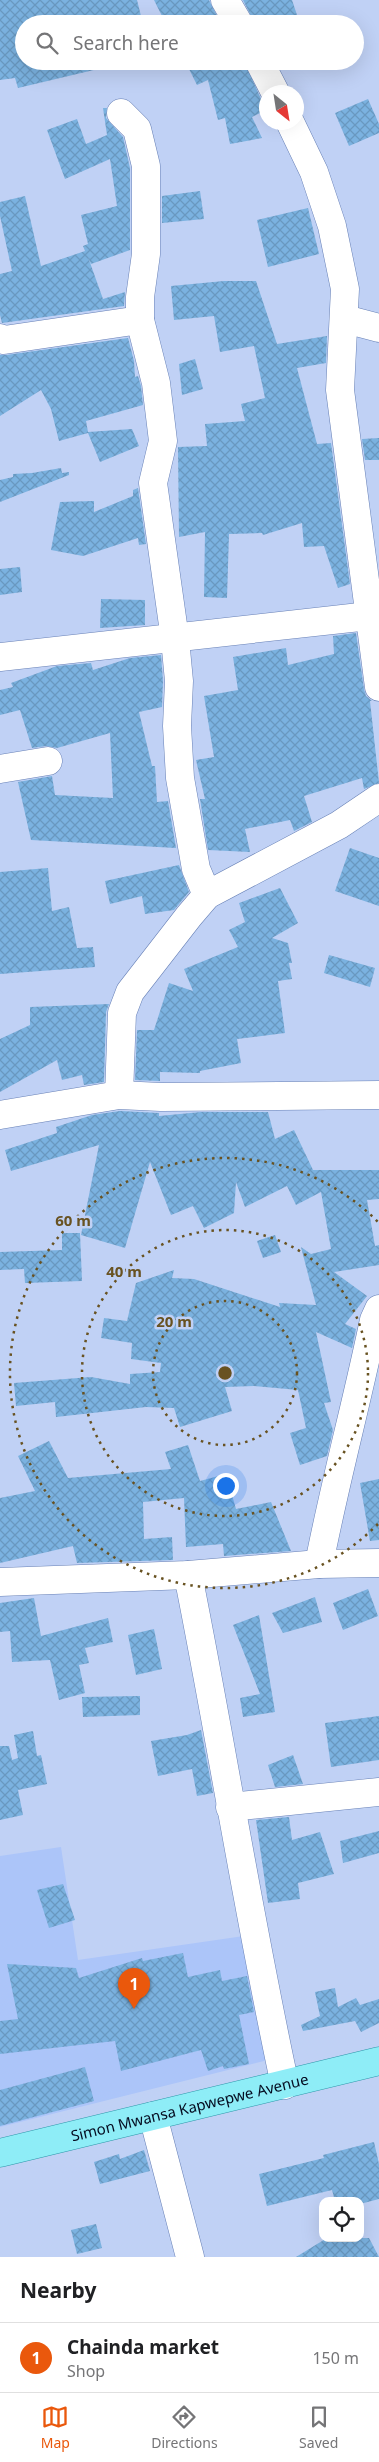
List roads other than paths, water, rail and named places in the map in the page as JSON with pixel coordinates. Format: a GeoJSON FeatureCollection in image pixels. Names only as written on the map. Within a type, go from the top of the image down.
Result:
{"type":"FeatureCollection","features":[{"type":"Feature","properties":{"kind":"main road","name":"Simon Mwansa Kapwepwe Avenue"},"geometry":{"type":"LineString","coordinates":[[0,2153],[379,2061]]}},
{"type":"Feature","properties":{"kind":"street"},"geometry":{"type":"LineString","coordinates":[[225,0],[234,15]]}},
{"type":"Feature","properties":{"kind":"street"},"geometry":{"type":"LineString","coordinates":[[264,70],[271,85]]}},
{"type":"Feature","properties":{"kind":"street"},"geometry":{"type":"LineString","coordinates":[[121,113],[137,129],[146,166],[146,254],[140,297],[140,320],[156,383],[163,441],[153,483],[175,639],[179,681],[176,726],[180,778],[196,869],[208,895]]}},
{"type":"Feature","properties":{"kind":"street"},"geometry":{"type":"LineString","coordinates":[[294,130],[314,172],[332,226],[345,289],[340,390],[379,687]]}},
{"type":"Feature","properties":{"kind":"street"},"geometry":{"type":"LineString","coordinates":[[345,319],[379,328]]}},
{"type":"Feature","properties":{"kind":"street"},"geometry":{"type":"LineString","coordinates":[[0,338],[4,340],[71,332],[140,320]]}},
{"type":"Feature","properties":{"kind":"street"},"geometry":{"type":"LineString","coordinates":[[0,657],[369,616]]}},
{"type":"Feature","properties":{"kind":"street"},"geometry":{"type":"LineString","coordinates":[[0,769],[48,761]]}},
{"type":"Feature","properties":{"kind":"street"},"geometry":{"type":"LineString","coordinates":[[119,1095],[122,1013],[130,992],[208,895],[339,825],[379,798]]}},
{"type":"Feature","properties":{"kind":"street"},"geometry":{"type":"LineString","coordinates":[[0,1115],[119,1095],[161,1097],[379,1095]]}},
{"type":"Feature","properties":{"kind":"street"},"geometry":{"type":"LineString","coordinates":[[318,1564],[336,1475],[358,1396],[374,1320],[379,1309]]}},
{"type":"Feature","properties":{"kind":"street"},"geometry":{"type":"LineString","coordinates":[[0,1582],[188,1575],[318,1564],[379,1563]]}},
{"type":"Feature","properties":{"kind":"street"},"geometry":{"type":"LineString","coordinates":[[188,1575],[218,1726],[230,1807],[259,1963],[285,2084]]}},
{"type":"Feature","properties":{"kind":"street"},"geometry":{"type":"LineString","coordinates":[[230,1807],[379,1792]]}},
{"type":"Feature","properties":{"kind":"street"},"geometry":{"type":"LineString","coordinates":[[153,2116],[190,2257]]}},
{"type":"Feature","properties":{"kind":"place","name":"Chainda market"},"geometry":{"type":"Point","coordinates":[134,2009]}}]}
